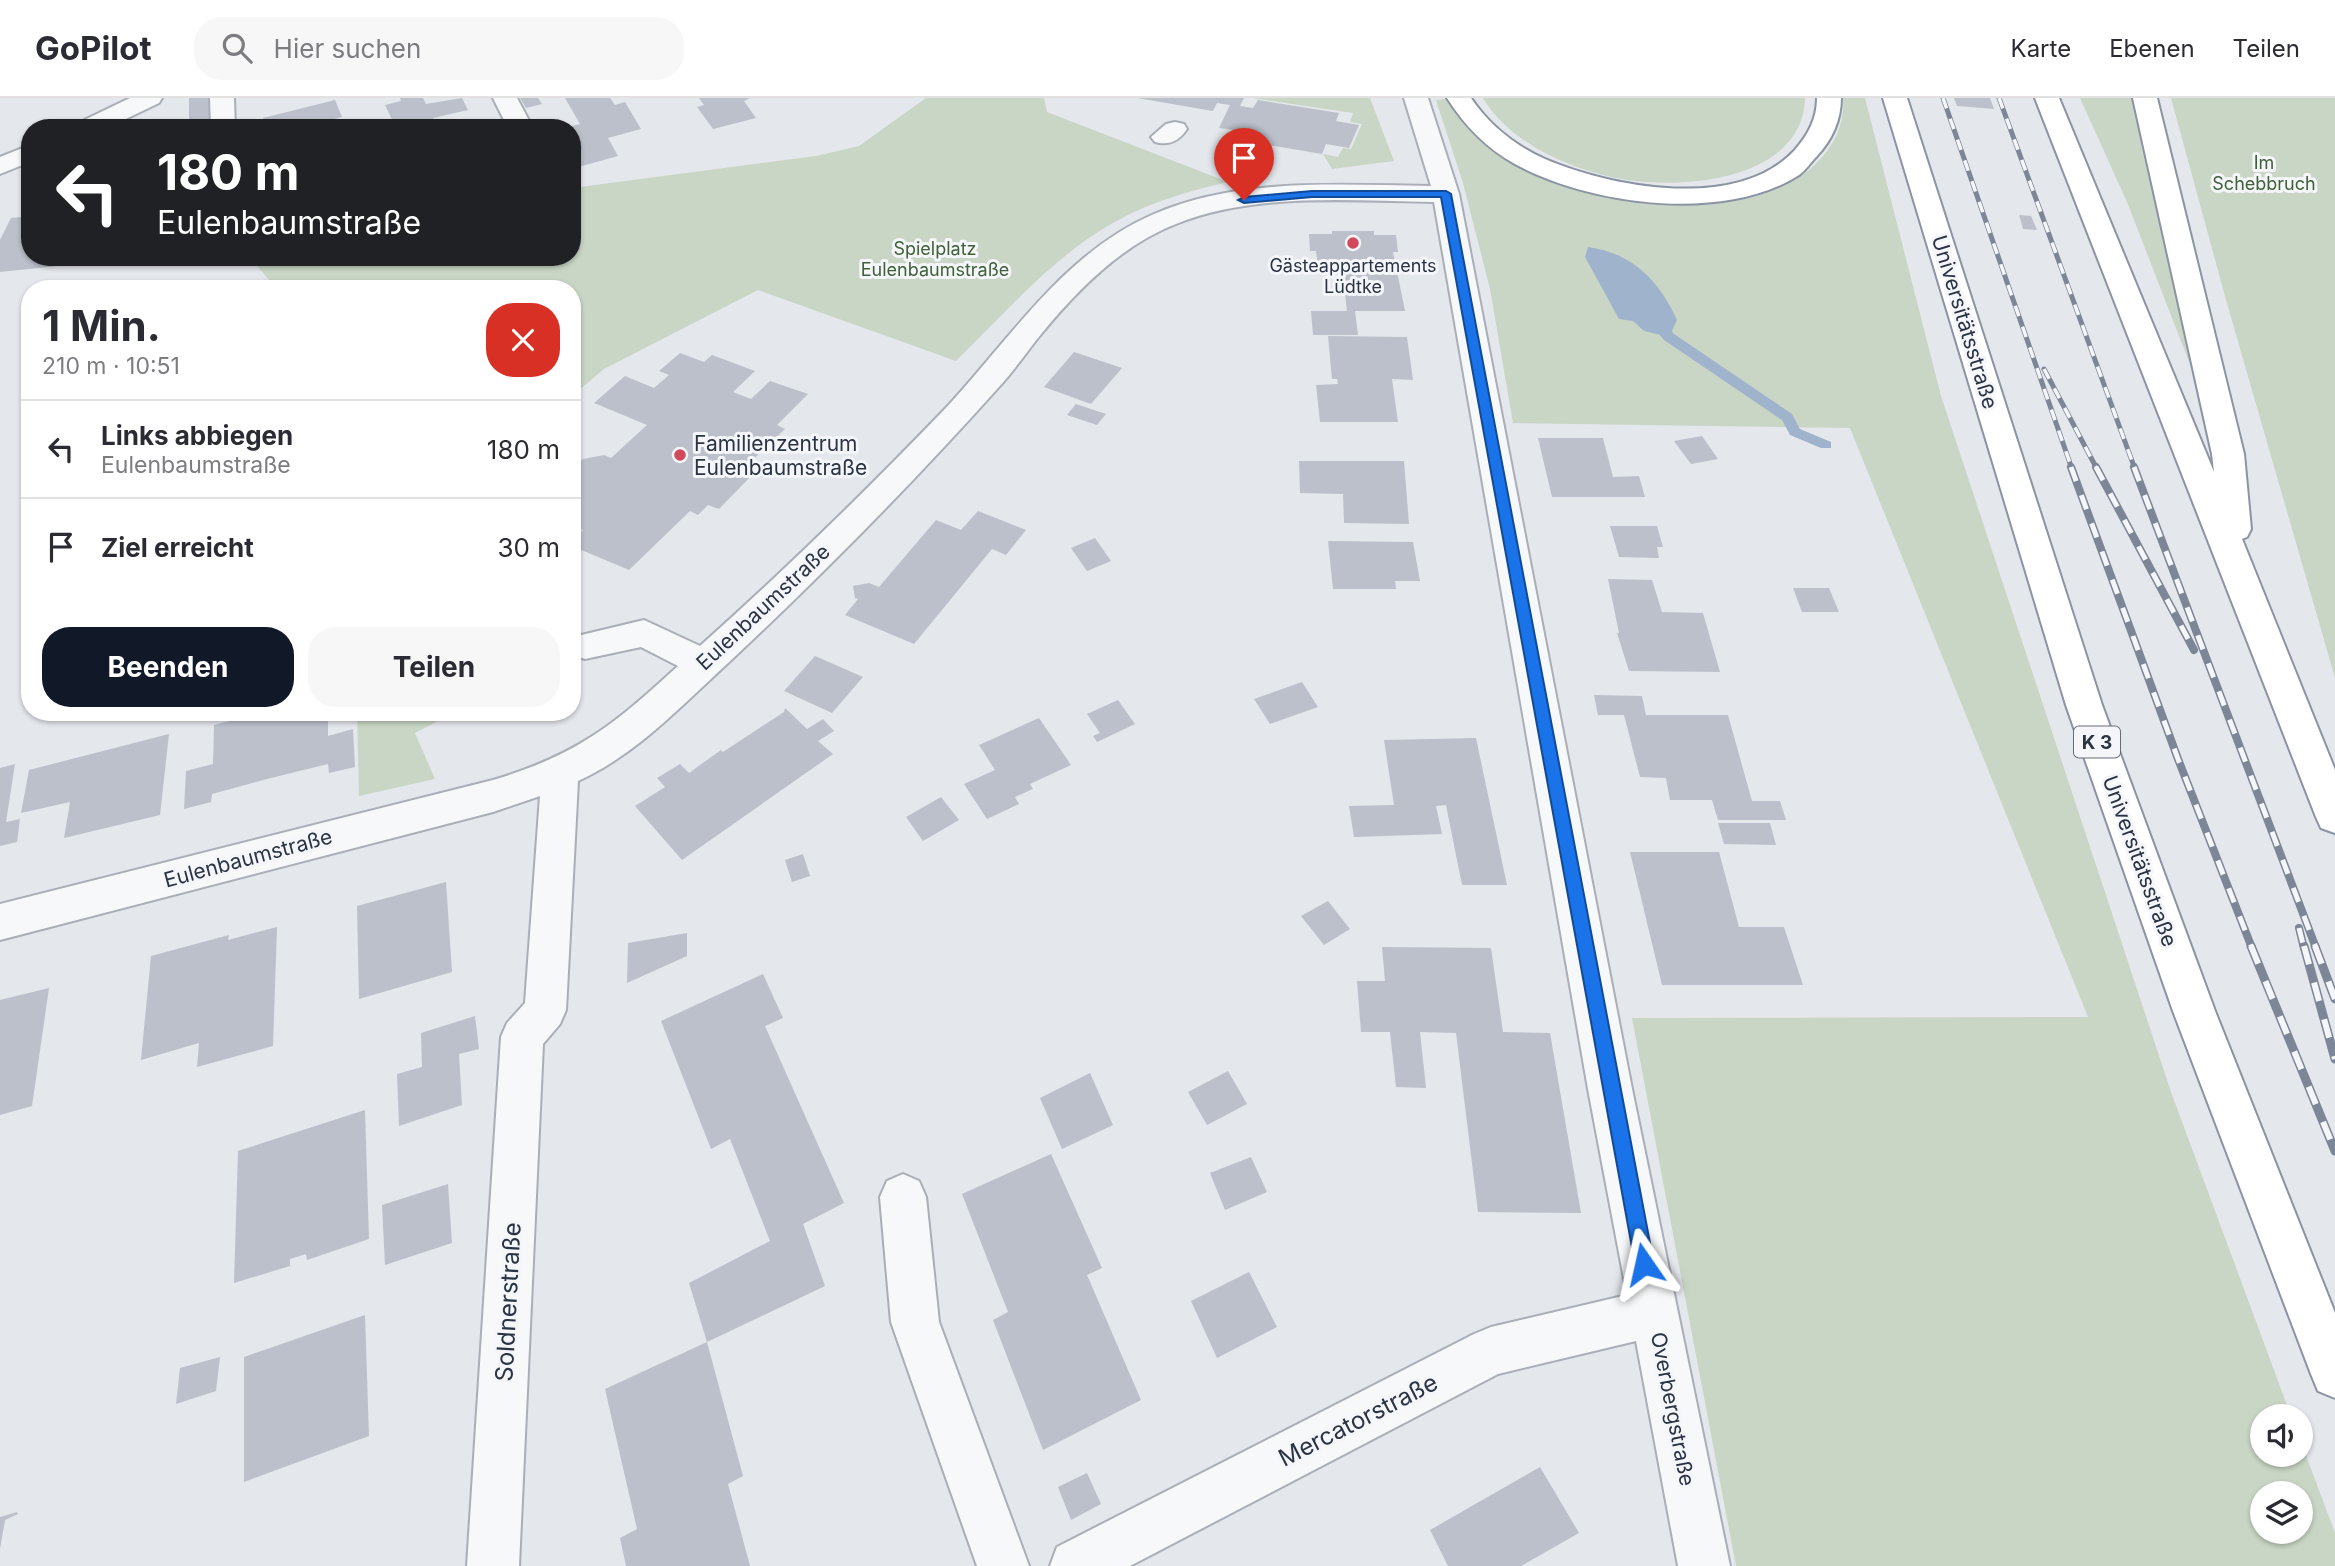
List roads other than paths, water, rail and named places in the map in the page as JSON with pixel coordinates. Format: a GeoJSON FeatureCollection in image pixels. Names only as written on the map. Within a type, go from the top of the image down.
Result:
{"type":"FeatureCollection","features":[{"type":"Feature","properties":{"kind":"highway"},"geometry":{"type":"LineString","coordinates":[[1459,98],[1491,135],[1506,148],[1535,164],[1579,180],[1622,191],[1663,196],[1700,196],[1768,181],[1793,168],[1807,155],[1822,132],[1829,98]]}},
{"type":"Feature","properties":{"kind":"highway","name":"Universitätsstraße"},"geometry":{"type":"LineString","coordinates":[[1895,98],[2084,705],[2194,1011],[2335,1374]]}},
{"type":"Feature","properties":{"kind":"highway"},"geometry":{"type":"LineString","coordinates":[[2047,98],[2335,817]]}},
{"type":"Feature","properties":{"kind":"highway"},"geometry":{"type":"LineString","coordinates":[[2146,98],[2228,454],[2239,573]]}},
{"type":"Feature","properties":{"kind":"street"},"geometry":{"type":"LineString","coordinates":[[106,119],[150,98]]}},
{"type":"Feature","properties":{"kind":"street"},"geometry":{"type":"LineString","coordinates":[[222,98],[223,119]]}},
{"type":"Feature","properties":{"kind":"street"},"geometry":{"type":"LineString","coordinates":[[505,98],[516,119]]}},
{"type":"Feature","properties":{"kind":"street","name":"Overbergstraße"},"geometry":{"type":"LineString","coordinates":[[1416,98],[1446,194],[1610,1089],[1704,1566]]}},
{"type":"Feature","properties":{"kind":"street"},"geometry":{"type":"LineString","coordinates":[[0,166],[21,157]]}},
{"type":"Feature","properties":{"kind":"street","name":"Eulenbaumstraße"},"geometry":{"type":"LineString","coordinates":[[0,922],[494,796],[560,775],[605,749],[704,664],[886,489],[990,379],[1033,324],[1107,253],[1143,230],[1195,221],[1264,197],[1446,194]]}},
{"type":"Feature","properties":{"kind":"street"},"geometry":{"type":"LineString","coordinates":[[585,646],[644,633],[704,664]]}},
{"type":"Feature","properties":{"kind":"street","name":"Soldnerstraße"},"geometry":{"type":"LineString","coordinates":[[493,1566],[522,1037],[545,1010],[560,775]]}},
{"type":"Feature","properties":{"kind":"street"},"geometry":{"type":"LineString","coordinates":[[903,1197],[915,1322],[1003,1566]]}},
{"type":"Feature","properties":{"kind":"street","name":"Mercatorstraße"},"geometry":{"type":"LineString","coordinates":[[1076,1566],[1491,1351],[1654,1313]]}},
{"type":"Feature","properties":{"kind":"water"},"geometry":{"type":"Polygon","coordinates":[[[1588,247],[1618,255],[1631,262],[1653,281],[1677,320],[1669,337],[1644,331],[1633,321],[1619,319],[1585,257],[1588,247]]]}},
{"type":"Feature","properties":{"kind":"waterway"},"geometry":{"type":"LineString","coordinates":[[1653,319],[1669,337],[1787,417],[1795,432],[1826,445]]}},
{"type":"Feature","properties":{"kind":"railway"},"geometry":{"type":"LineString","coordinates":[[1943,98],[2072,469]]}},
{"type":"Feature","properties":{"kind":"railway"},"geometry":{"type":"LineString","coordinates":[[1999,98],[2135,469]]}},
{"type":"Feature","properties":{"kind":"railway"},"geometry":{"type":"LineString","coordinates":[[2044,369],[2097,469]]}},
{"type":"Feature","properties":{"kind":"railway"},"geometry":{"type":"LineString","coordinates":[[2071,467],[2178,759],[2252,948]]}},
{"type":"Feature","properties":{"kind":"railway"},"geometry":{"type":"LineString","coordinates":[[2096,467],[2194,650]]}},
{"type":"Feature","properties":{"kind":"railway"},"geometry":{"type":"LineString","coordinates":[[2134,467],[2316,948]]}},
{"type":"Feature","properties":{"kind":"railway"},"geometry":{"type":"LineString","coordinates":[[2299,928],[2304,948]]}},
{"type":"Feature","properties":{"kind":"railway"},"geometry":{"type":"LineString","coordinates":[[2251,946],[2335,1151]]}},
{"type":"Feature","properties":{"kind":"railway"},"geometry":{"type":"LineString","coordinates":[[2304,946],[2335,1059]]}},
{"type":"Feature","properties":{"kind":"railway"},"geometry":{"type":"LineString","coordinates":[[2315,946],[2335,999]]}},
{"type":"Feature","properties":{"kind":"place","name":"Gästeappartements Lüdtke"},"geometry":{"type":"Point","coordinates":[1353,243]}},
{"type":"Feature","properties":{"kind":"place","name":"Familienzentrum Eulenbaumstraße"},"geometry":{"type":"Point","coordinates":[680,455]}},
{"type":"Feature","properties":{"kind":"park label","name":"Im Schebbruch"},"geometry":{"type":"Point","coordinates":[2264,172]}},
{"type":"Feature","properties":{"kind":"park label","name":"Spielplatz Eulenbaumstraße"},"geometry":{"type":"Point","coordinates":[935,258]}}]}
